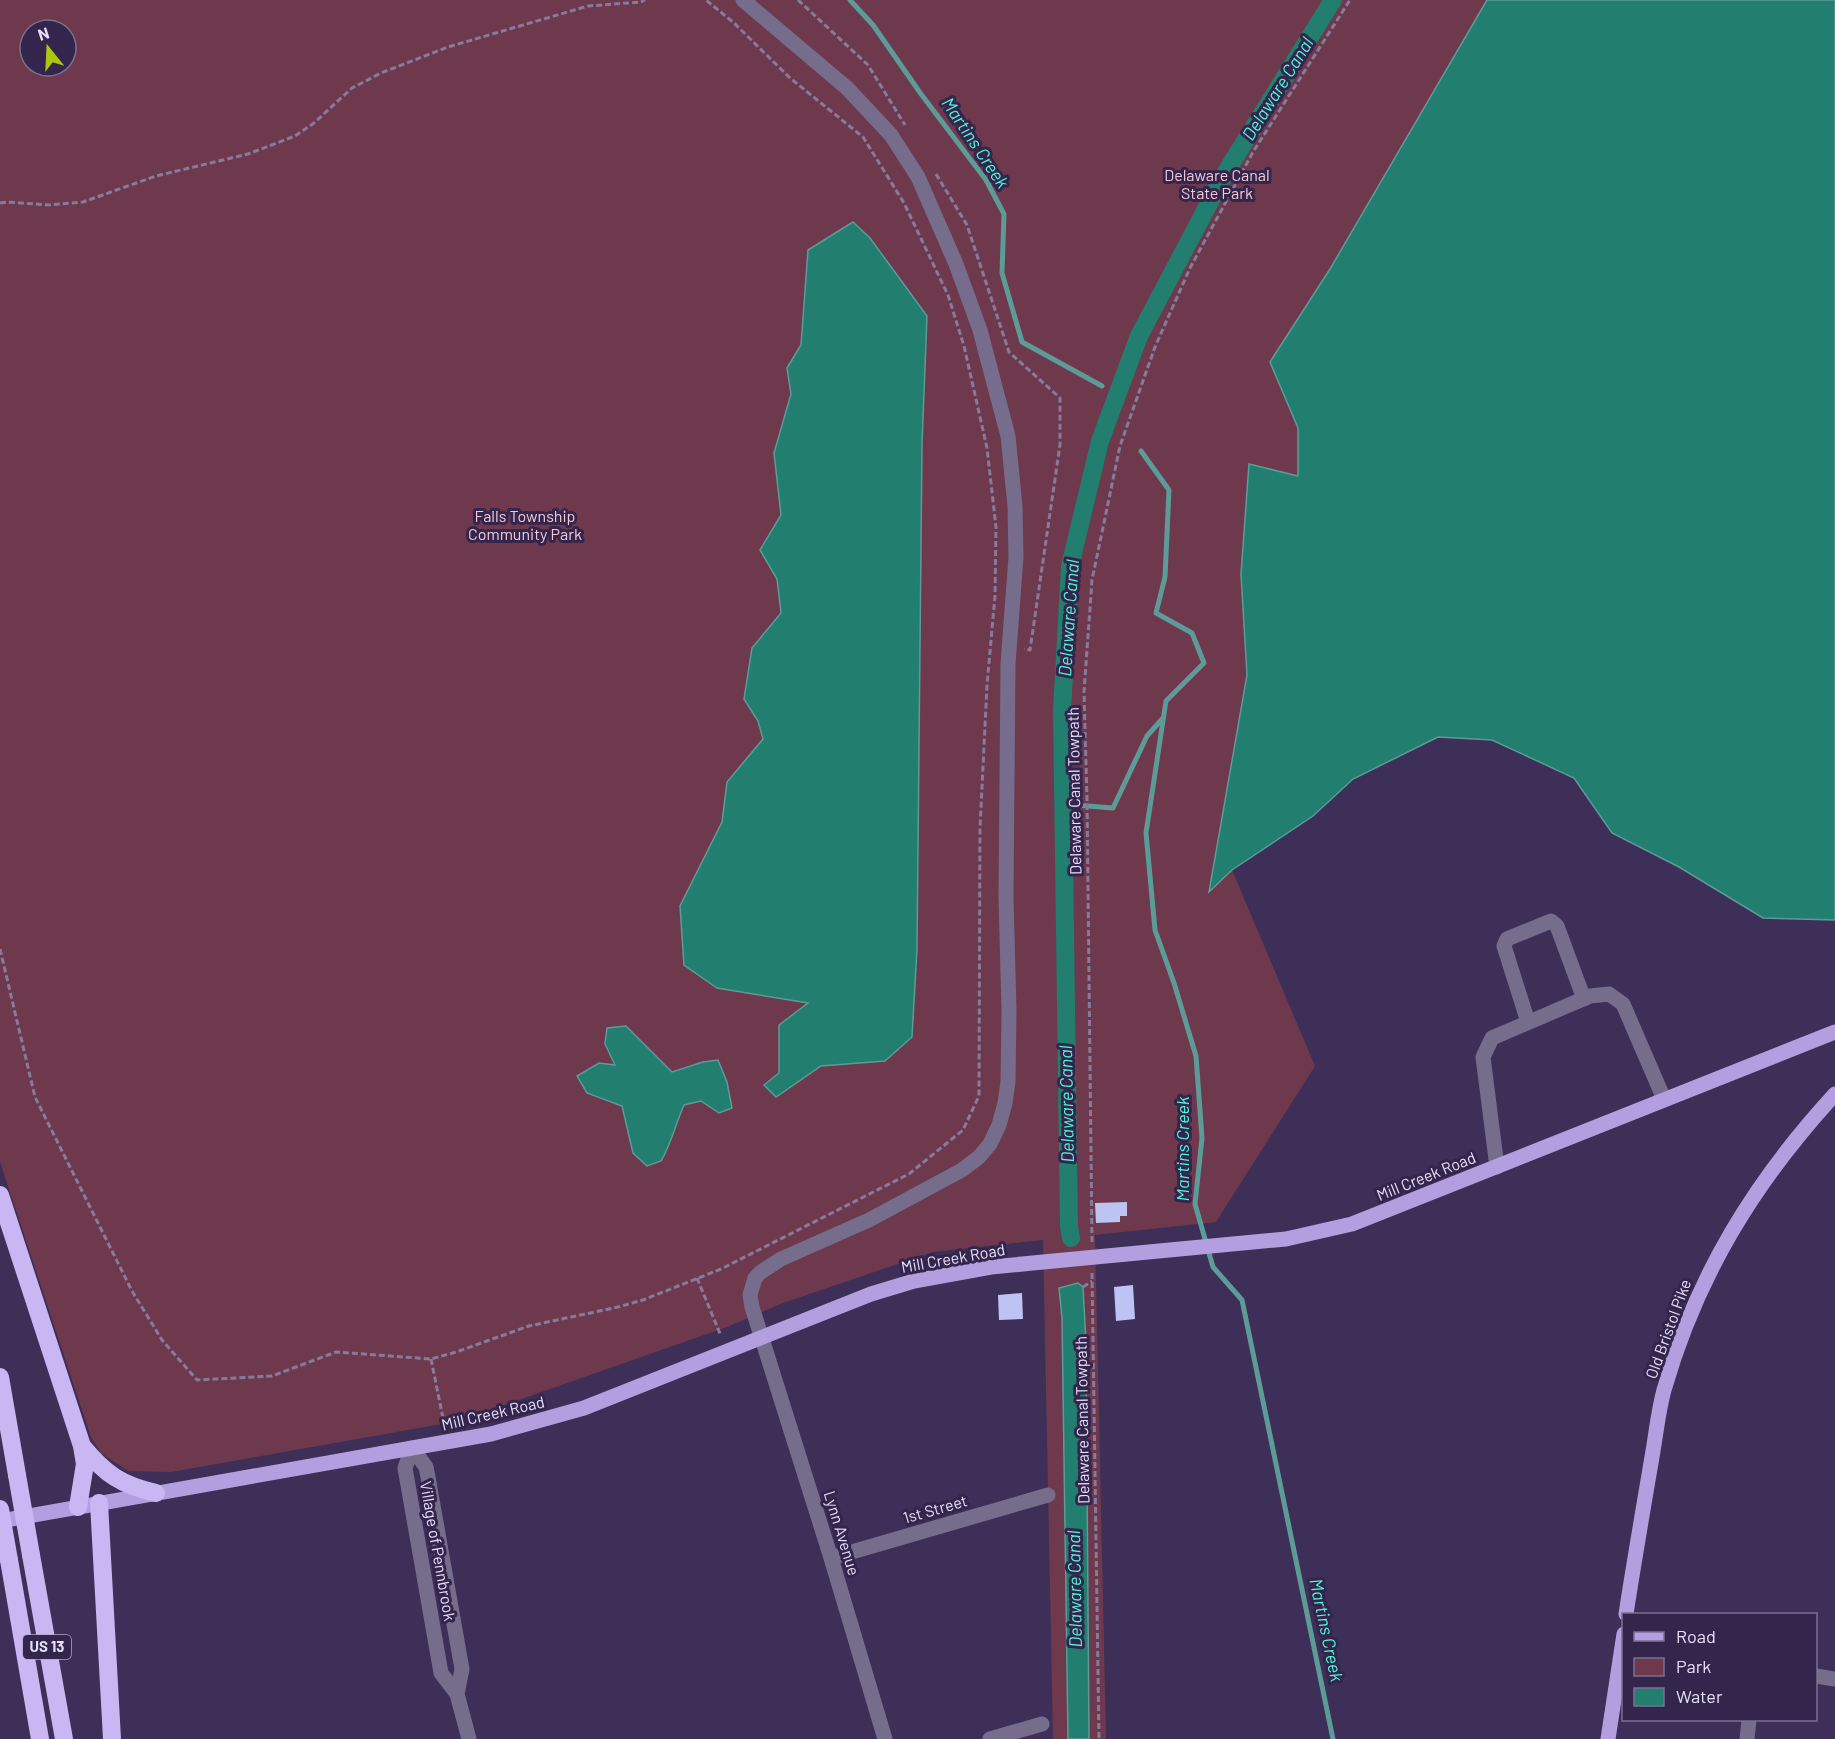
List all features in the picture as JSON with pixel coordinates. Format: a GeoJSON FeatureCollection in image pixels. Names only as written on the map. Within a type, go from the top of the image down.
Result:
{"type":"FeatureCollection","features":[{"type":"Feature","properties":{"kind":"highway"},"geometry":{"type":"LineString","coordinates":[[0,1195],[82,1446],[85,1464],[78,1507]]}},
{"type":"Feature","properties":{"kind":"highway","name":"US 13"},"geometry":{"type":"LineString","coordinates":[[0,1377],[64,1739]]}},
{"type":"Feature","properties":{"kind":"highway"},"geometry":{"type":"LineString","coordinates":[[82,1446],[110,1475],[136,1489],[156,1493]]}},
{"type":"Feature","properties":{"kind":"highway"},"geometry":{"type":"LineString","coordinates":[[99,1503],[112,1739]]}},
{"type":"Feature","properties":{"kind":"highway","name":"US 13"},"geometry":{"type":"LineString","coordinates":[[0,1509],[40,1739]]}},
{"type":"Feature","properties":{"kind":"main road","name":"Mill Creek Road"},"geometry":{"type":"LineString","coordinates":[[0,1521],[511,1429],[584,1408],[871,1294],[939,1275],[1188,1247],[1286,1239],[1352,1224],[1835,1032]]}},
{"type":"Feature","properties":{"kind":"main road","name":"Old Bristol Pike"},"geometry":{"type":"LineString","coordinates":[[1626,1613],[1664,1392],[1685,1327],[1718,1254],[1746,1207],[1775,1164],[1835,1094]]}},
{"type":"Feature","properties":{"kind":"main road"},"geometry":{"type":"LineString","coordinates":[[1608,1739],[1622,1648]]}},
{"type":"Feature","properties":{"kind":"street","name":"Lynn Avenue"},"geometry":{"type":"LineString","coordinates":[[743,0],[847,88],[891,135],[918,177],[956,264],[980,330],[1005,425],[1015,506],[1016,556],[1008,664],[1006,897],[1008,1082],[999,1125],[990,1144],[963,1170],[869,1220],[781,1259],[755,1278],[750,1295],[885,1739]]}},
{"type":"Feature","properties":{"kind":"street"},"geometry":{"type":"LineString","coordinates":[[1528,1023],[1504,946],[1507,939],[1551,921],[1557,926],[1584,999]]}},
{"type":"Feature","properties":{"kind":"street"},"geometry":{"type":"LineString","coordinates":[[1497,1167],[1483,1057],[1492,1038],[1584,999],[1609,994],[1623,1004],[1664,1099]]}},
{"type":"Feature","properties":{"kind":"street","name":"Village of Pennbrook"},"geometry":{"type":"LineString","coordinates":[[412,1448],[426,1467],[462,1669],[457,1694]]}},
{"type":"Feature","properties":{"kind":"street","name":"Village of Pennbrook"},"geometry":{"type":"LineString","coordinates":[[412,1448],[405,1468],[441,1673],[457,1694],[469,1739]]}},
{"type":"Feature","properties":{"kind":"street","name":"1st Street"},"geometry":{"type":"LineString","coordinates":[[831,1558],[1048,1495]]}},
{"type":"Feature","properties":{"kind":"street"},"geometry":{"type":"LineString","coordinates":[[1817,1676],[1835,1679]]}},
{"type":"Feature","properties":{"kind":"street"},"geometry":{"type":"LineString","coordinates":[[1747,1739],[1749,1721]]}},
{"type":"Feature","properties":{"kind":"street"},"geometry":{"type":"LineString","coordinates":[[990,1739],[1042,1724]]}},
{"type":"Feature","properties":{"kind":"path"},"geometry":{"type":"LineString","coordinates":[[0,203],[49,205],[83,201],[156,176],[248,154],[295,135],[314,123],[352,88],[390,69],[448,47],[568,11],[588,6],[645,0]]}},
{"type":"Feature","properties":{"kind":"path"},"geometry":{"type":"LineString","coordinates":[[0,949],[35,1097],[132,1292],[162,1340],[197,1380],[272,1376],[336,1352],[431,1359],[529,1326],[643,1300],[721,1269],[909,1174],[963,1130],[980,1096],[980,828],[987,685],[995,596],[996,527],[987,448],[964,346],[948,295],[904,203],[862,136],[790,78],[734,23],[706,0]]}},
{"type":"Feature","properties":{"kind":"path","name":"Delaware Canal Towpath"},"geometry":{"type":"LineString","coordinates":[[1092,1246],[1084,692],[1092,580],[1120,446],[1155,347],[1190,268],[1253,152],[1350,0]]}},
{"type":"Feature","properties":{"kind":"path"},"geometry":{"type":"LineString","coordinates":[[1084,1231],[1092,1231]]}},
{"type":"Feature","properties":{"kind":"path"},"geometry":{"type":"LineString","coordinates":[[697,1278],[727,1352]]}},
{"type":"Feature","properties":{"kind":"path","name":"Delaware Canal Towpath"},"geometry":{"type":"LineString","coordinates":[[1083,1287],[1092,1281],[1099,1739]]}},
{"type":"Feature","properties":{"kind":"path"},"geometry":{"type":"LineString","coordinates":[[431,1359],[448,1442]]}},
{"type":"Feature","properties":{"kind":"green space","name":"Falls Township Community Park"},"geometry":{"type":"Polygon","coordinates":[[[0,0],[1487,0],[1330,269],[1270,362],[1298,428],[1298,477],[1249,464],[1241,574],[1247,675],[1209,891],[1232,870],[1315,1066],[1216,1222],[1095,1235],[1106,1739],[1053,1739],[1043,1240],[933,1252],[783,1303],[727,1327],[459,1421],[171,1472],[128,1471],[101,1453],[91,1437],[0,1162],[0,0]]]}},
{"type":"Feature","properties":{"kind":"water"},"geometry":{"type":"Polygon","coordinates":[[[1487,0],[1835,0],[1835,920],[1763,918],[1679,867],[1612,833],[1574,778],[1492,740],[1438,737],[1353,779],[1313,816],[1232,870],[1209,892],[1247,675],[1241,574],[1249,464],[1298,476],[1298,428],[1270,362],[1330,269],[1487,0]]]}},
{"type":"Feature","properties":{"kind":"water"},"geometry":{"type":"Polygon","coordinates":[[[853,222],[870,238],[927,316],[922,444],[917,949],[912,1037],[885,1061],[821,1066],[776,1097],[764,1085],[779,1073],[779,1025],[808,1003],[717,988],[684,965],[680,906],[722,822],[727,782],[763,739],[758,721],[744,699],[752,648],[781,613],[777,579],[760,550],[781,515],[774,453],[791,394],[787,368],[801,345],[808,250],[853,222]]]}},
{"type":"Feature","properties":{"kind":"water"},"geometry":{"type":"Polygon","coordinates":[[[626,1026],[672,1072],[703,1062],[718,1060],[727,1082],[732,1108],[719,1113],[701,1101],[684,1105],[661,1161],[647,1166],[633,1153],[622,1106],[587,1093],[577,1076],[599,1063],[615,1065],[605,1044],[607,1028],[626,1026]]]}},
{"type":"Feature","properties":{"kind":"water"},"geometry":{"type":"Polygon","coordinates":[[[1078,1283],[1083,1287],[1086,1343],[1089,1739],[1068,1739],[1062,1318],[1059,1288],[1078,1283]]]}},
{"type":"Feature","properties":{"kind":"building"},"geometry":{"type":"Polygon","coordinates":[[[1127,1202],[1127,1216],[1120,1216],[1120,1222],[1096,1223],[1095,1203],[1127,1202]]]}},
{"type":"Feature","properties":{"kind":"building"},"geometry":{"type":"Polygon","coordinates":[[[1133,1285],[1135,1319],[1116,1321],[1114,1287],[1133,1285]]]}},
{"type":"Feature","properties":{"kind":"building"},"geometry":{"type":"Polygon","coordinates":[[[1022,1293],[1023,1319],[999,1320],[998,1295],[1022,1293]]]}},
{"type":"Feature","properties":{"kind":"waterway","name":"Martins Creek"},"geometry":{"type":"LineString","coordinates":[[850,0],[873,25],[921,94],[986,180],[1004,214],[1002,273],[1022,342],[1102,386]]}},
{"type":"Feature","properties":{"kind":"waterway","name":"Delaware Canal"},"geometry":{"type":"LineString","coordinates":[[1071,1238],[1069,1227],[1062,710],[1070,566],[1100,441],[1139,336],[1224,175],[1333,0]]}},
{"type":"Feature","properties":{"kind":"waterway","name":"Martins Creek"},"geometry":{"type":"LineString","coordinates":[[1141,451],[1169,490],[1165,577],[1156,613],[1192,633],[1204,663],[1166,701],[1146,833],[1155,930],[1196,1056],[1202,1138],[1195,1204],[1213,1267],[1242,1300],[1333,1739]]}},
{"type":"Feature","properties":{"kind":"waterway"},"geometry":{"type":"LineString","coordinates":[[1063,804],[1113,808],[1147,736],[1163,718]]}},
{"type":"Feature","properties":{"kind":"park label","name":"Delaware Canal State Park"},"geometry":{"type":"Point","coordinates":[1217,184]}}]}
